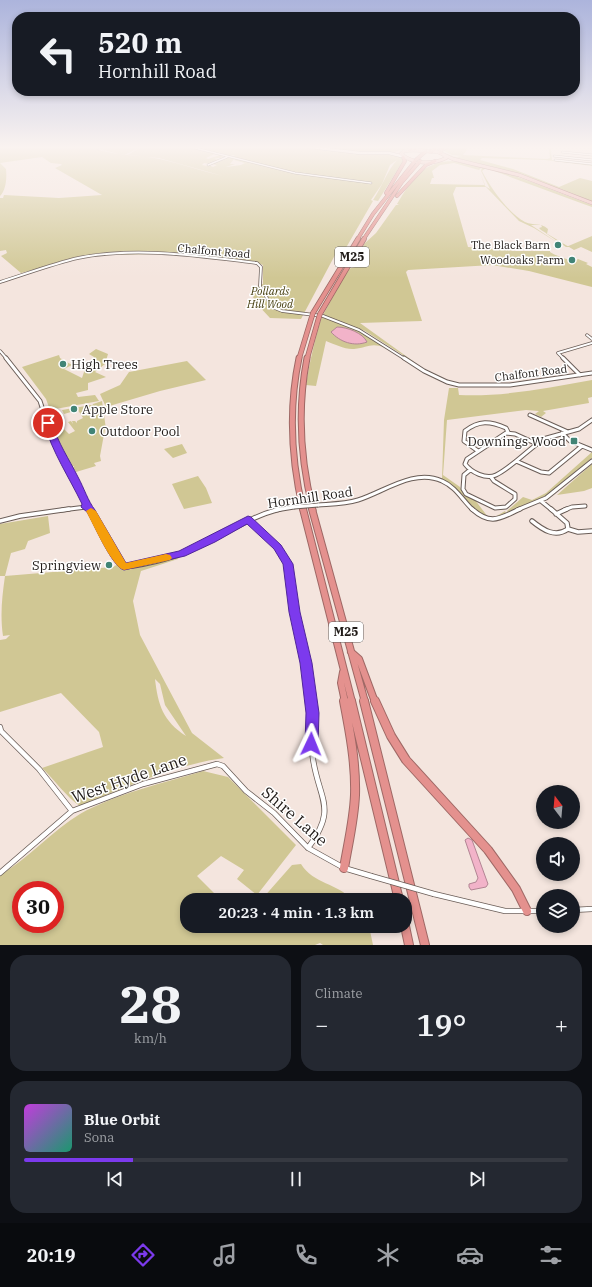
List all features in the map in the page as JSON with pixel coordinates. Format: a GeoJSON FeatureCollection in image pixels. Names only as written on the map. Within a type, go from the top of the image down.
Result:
{"type":"FeatureCollection","features":[{"type":"Feature","properties":{"kind":"highway","name":"M25"},"geometry":{"type":"LineString","coordinates":[[387,195],[388,190]]}},
{"type":"Feature","properties":{"kind":"highway","name":"M25"},"geometry":{"type":"LineString","coordinates":[[391,190],[344,259],[301,345],[294,374],[290,418],[291,446],[300,503],[397,893]]}},
{"type":"Feature","properties":{"kind":"highway","name":"M25"},"geometry":{"type":"LineString","coordinates":[[397,190],[351,259],[316,315],[303,373],[300,412],[302,452],[312,510],[351,652],[425,945]]}},
{"type":"Feature","properties":{"kind":"highway","name":"M25"},"geometry":{"type":"LineString","coordinates":[[388,204],[402,190]]}},
{"type":"Feature","properties":{"kind":"highway","name":"M25"},"geometry":{"type":"LineString","coordinates":[[351,652],[359,659],[382,720],[400,751],[432,791],[485,846],[516,889],[527,911]]}},
{"type":"Feature","properties":{"kind":"highway","name":"M25"},"geometry":{"type":"LineString","coordinates":[[343,671],[341,683],[353,752],[355,786],[354,806],[344,868]]}},
{"type":"Feature","properties":{"kind":"highway"},"geometry":{"type":"LineString","coordinates":[[406,933],[409,945]]}},
{"type":"Feature","properties":{"kind":"main road"},"geometry":{"type":"LineString","coordinates":[[555,190],[592,204]]}},
{"type":"Feature","properties":{"kind":"street","name":"Chalfont Road"},"geometry":{"type":"LineString","coordinates":[[0,282],[62,262],[94,256],[151,254],[257,263],[261,267],[260,286],[272,307],[282,311],[323,316],[359,330],[424,371],[447,382],[459,385],[501,386],[592,373]]}},
{"type":"Feature","properties":{"kind":"street"},"geometry":{"type":"LineString","coordinates":[[587,335],[592,339]]}},
{"type":"Feature","properties":{"kind":"street"},"geometry":{"type":"LineString","coordinates":[[580,374],[558,352],[592,343]]}},
{"type":"Feature","properties":{"kind":"street"},"geometry":{"type":"LineString","coordinates":[[0,351],[40,401],[53,441],[74,478],[86,504],[86,507],[20,516],[0,521]]}},
{"type":"Feature","properties":{"kind":"street"},"geometry":{"type":"LineString","coordinates":[[530,415],[560,427],[568,432]]}},
{"type":"Feature","properties":{"kind":"street"},"geometry":{"type":"LineString","coordinates":[[491,477],[497,475],[547,438],[579,429],[590,423],[592,420]]}},
{"type":"Feature","properties":{"kind":"street"},"geometry":{"type":"LineString","coordinates":[[478,451],[464,441],[465,431],[477,422],[491,422],[506,428],[508,432]]}},
{"type":"Feature","properties":{"kind":"street"},"geometry":{"type":"LineString","coordinates":[[470,470],[464,475],[463,489],[466,494],[493,508],[506,507],[515,499],[515,494],[494,481],[491,477],[470,470],[466,467],[465,462],[502,434],[508,432],[537,444]]}},
{"type":"Feature","properties":{"kind":"street"},"geometry":{"type":"LineString","coordinates":[[562,433],[570,441],[592,450]]}},
{"type":"Feature","properties":{"kind":"street"},"geometry":{"type":"LineString","coordinates":[[516,461],[541,472],[549,473],[582,446]]}},
{"type":"Feature","properties":{"kind":"street","name":"Hornhill Road"},"geometry":{"type":"LineString","coordinates":[[86,507],[90,510],[119,561],[124,567],[182,554],[212,540],[248,520],[276,509],[354,501],[389,487],[422,477],[438,479],[448,484],[480,516],[487,520],[503,518],[550,496],[592,461]]}},
{"type":"Feature","properties":{"kind":"street"},"geometry":{"type":"LineString","coordinates":[[541,501],[567,523],[568,529]]}},
{"type":"Feature","properties":{"kind":"street"},"geometry":{"type":"LineString","coordinates":[[556,514],[572,507],[585,506]]}},
{"type":"Feature","properties":{"kind":"street"},"geometry":{"type":"LineString","coordinates":[[248,520],[273,542],[288,564],[294,612],[309,684],[312,713],[311,744],[313,761],[324,799],[324,809],[320,832],[308,848]]}},
{"type":"Feature","properties":{"kind":"street"},"geometry":{"type":"LineString","coordinates":[[532,521],[549,533],[563,532],[568,529],[578,532],[592,531]]}},
{"type":"Feature","properties":{"kind":"street"},"geometry":{"type":"LineString","coordinates":[[0,727],[1,731],[35,764],[57,790],[72,811]]}},
{"type":"Feature","properties":{"kind":"street","name":"Shire Lane"},"geometry":{"type":"LineString","coordinates":[[217,764],[223,766],[246,791],[274,813],[308,848],[344,868],[434,894],[494,909],[536,912]]}},
{"type":"Feature","properties":{"kind":"street","name":"West Hyde Lane"},"geometry":{"type":"LineString","coordinates":[[0,873],[72,811],[84,805],[143,784],[217,764]]}},
{"type":"Feature","properties":{"kind":"street"},"geometry":{"type":"LineString","coordinates":[[580,910],[592,909]]}},
{"type":"Feature","properties":{"kind":"green space"},"geometry":{"type":"Polygon","coordinates":[[[0,190],[3,190],[2,193],[0,196],[0,190]]]}},
{"type":"Feature","properties":{"kind":"green space","name":"Pollards Hill Wood"},"geometry":{"type":"Polygon","coordinates":[[[93,190],[378,190],[343,253],[335,255],[301,319],[270,318],[256,303],[251,293],[255,287],[263,284],[263,265],[256,262],[163,254],[100,255],[78,258],[21,273],[1,256],[7,253],[6,250],[0,251],[0,198],[3,198],[4,195],[59,198],[102,195],[93,190]]]}},
{"type":"Feature","properties":{"kind":"green space"},"geometry":{"type":"Polygon","coordinates":[[[379,190],[385,190],[378,201],[373,200],[379,190]]]}},
{"type":"Feature","properties":{"kind":"green space"},"geometry":{"type":"Polygon","coordinates":[[[406,190],[455,190],[453,194],[468,247],[516,251],[550,251],[553,254],[565,259],[575,261],[578,259],[588,263],[586,264],[592,267],[592,287],[529,271],[492,265],[408,270],[406,272],[422,321],[360,323],[417,364],[365,331],[323,315],[348,269],[355,267],[364,244],[376,233],[396,205],[399,205],[397,204],[406,190]]]}},
{"type":"Feature","properties":{"kind":"green space"},"geometry":{"type":"Polygon","coordinates":[[[489,190],[494,190],[506,207],[519,218],[531,224],[540,225],[531,225],[558,243],[534,228],[519,221],[489,190]]]}},
{"type":"Feature","properties":{"kind":"green space"},"geometry":{"type":"Polygon","coordinates":[[[546,190],[553,190],[592,205],[592,207],[546,190]]]}},
{"type":"Feature","properties":{"kind":"green space"},"geometry":{"type":"Polygon","coordinates":[[[562,190],[592,190],[592,202],[562,190]]]}},
{"type":"Feature","properties":{"kind":"green space"},"geometry":{"type":"Polygon","coordinates":[[[541,225],[548,229],[547,234],[539,228],[542,227],[541,225]]]}},
{"type":"Feature","properties":{"kind":"green space"},"geometry":{"type":"Polygon","coordinates":[[[547,234],[568,246],[566,247],[547,234]]]}},
{"type":"Feature","properties":{"kind":"green space"},"geometry":{"type":"Polygon","coordinates":[[[592,236],[592,252],[581,247],[574,250],[568,246],[592,236]]]}},
{"type":"Feature","properties":{"kind":"green space"},"geometry":{"type":"Polygon","coordinates":[[[322,316],[359,330],[386,348],[373,345],[347,349],[326,341],[316,386],[306,385],[322,316]]]}},
{"type":"Feature","properties":{"kind":"green space"},"geometry":{"type":"Polygon","coordinates":[[[96,349],[108,354],[105,364],[95,372],[106,377],[88,383],[88,390],[76,393],[78,397],[95,395],[99,401],[50,410],[46,399],[22,367],[59,355],[60,358],[72,365],[64,369],[82,378],[85,369],[93,363],[94,357],[89,354],[96,349]]]}},
{"type":"Feature","properties":{"kind":"green space"},"geometry":{"type":"Polygon","coordinates":[[[187,361],[206,380],[160,391],[106,407],[100,394],[120,385],[129,372],[187,361]]]}},
{"type":"Feature","properties":{"kind":"green space"},"geometry":{"type":"Polygon","coordinates":[[[592,380],[592,397],[588,398],[589,403],[543,411],[546,413],[541,417],[535,414],[539,411],[526,410],[447,420],[443,475],[460,487],[463,493],[475,500],[488,517],[495,517],[505,511],[507,515],[488,519],[442,479],[444,420],[449,388],[458,388],[459,395],[493,395],[592,380]]]}},
{"type":"Feature","properties":{"kind":"green space"},"geometry":{"type":"Polygon","coordinates":[[[102,401],[106,429],[100,456],[101,461],[94,463],[96,466],[76,472],[73,468],[74,466],[72,466],[65,459],[60,450],[55,431],[62,427],[69,434],[75,431],[68,422],[71,421],[73,424],[72,421],[75,421],[77,423],[77,421],[83,418],[78,410],[64,414],[62,410],[92,406],[93,404],[102,401]]]}},
{"type":"Feature","properties":{"kind":"green space"},"geometry":{"type":"Polygon","coordinates":[[[182,444],[187,453],[173,458],[164,449],[182,444]]]}},
{"type":"Feature","properties":{"kind":"green space"},"geometry":{"type":"Polygon","coordinates":[[[592,452],[592,458],[547,495],[508,513],[507,511],[523,497],[532,500],[546,493],[592,452]]]}},
{"type":"Feature","properties":{"kind":"green space"},"geometry":{"type":"Polygon","coordinates":[[[592,464],[592,488],[584,491],[557,495],[592,464]]]}},
{"type":"Feature","properties":{"kind":"green space"},"geometry":{"type":"Polygon","coordinates":[[[198,476],[206,488],[212,503],[184,509],[172,484],[198,476]]]}},
{"type":"Feature","properties":{"kind":"green space"},"geometry":{"type":"Polygon","coordinates":[[[48,516],[50,533],[28,541],[25,549],[11,553],[5,576],[0,576],[0,524],[48,516]]]}},
{"type":"Feature","properties":{"kind":"green space"},"geometry":{"type":"Polygon","coordinates":[[[180,556],[178,559],[141,571],[133,601],[140,635],[192,733],[224,758],[205,761],[169,771],[80,806],[75,803],[42,768],[103,747],[99,732],[61,693],[0,712],[0,640],[6,639],[10,635],[3,636],[2,628],[2,599],[5,576],[113,567],[118,564],[124,569],[180,556]],[[155,679],[158,697],[163,712],[172,724],[186,736],[165,705],[160,684],[155,679]]]}},
{"type":"Feature","properties":{"kind":"green space"},"geometry":{"type":"Polygon","coordinates":[[[203,771],[228,777],[296,845],[259,893],[254,893],[237,879],[244,870],[221,856],[197,876],[214,893],[180,893],[180,933],[370,933],[373,945],[323,945],[320,943],[315,945],[0,945],[0,875],[21,861],[60,828],[80,814],[108,801],[203,771]]]}},
{"type":"Feature","properties":{"kind":"green space"},"geometry":{"type":"Polygon","coordinates":[[[301,864],[312,876],[344,893],[267,893],[292,865],[301,864]]]}},
{"type":"Feature","properties":{"kind":"shaded area"},"geometry":{"type":"Polygon","coordinates":[[[337,327],[354,331],[362,336],[367,342],[352,344],[343,341],[331,332],[337,327]]]}},
{"type":"Feature","properties":{"kind":"shaded area"},"geometry":{"type":"Polygon","coordinates":[[[468,838],[472,840],[488,884],[486,887],[471,890],[469,887],[469,884],[476,882],[478,878],[465,840],[468,838]]]}},
{"type":"Feature","properties":{"kind":"slow traffic"},"geometry":{"type":"LineString","coordinates":[[91,511],[95,521],[124,567],[166,558]]}},
{"type":"Feature","properties":{"kind":"place","name":"The Black Barn"},"geometry":{"type":"Point","coordinates":[558,245]}},
{"type":"Feature","properties":{"kind":"place","name":"Woodoaks Farm"},"geometry":{"type":"Point","coordinates":[572,260]}},
{"type":"Feature","properties":{"kind":"place","name":"High Trees"},"geometry":{"type":"Point","coordinates":[63,364]}},
{"type":"Feature","properties":{"kind":"place","name":"Apple Store"},"geometry":{"type":"Point","coordinates":[74,409]}},
{"type":"Feature","properties":{"kind":"place","name":"Outdoor Pool"},"geometry":{"type":"Point","coordinates":[92,431]}},
{"type":"Feature","properties":{"kind":"place","name":"Downings Wood"},"geometry":{"type":"Point","coordinates":[574,441]}},
{"type":"Feature","properties":{"kind":"place","name":"Springview"},"geometry":{"type":"Point","coordinates":[109,565]}},
{"type":"Feature","properties":{"kind":"route"},"geometry":{"type":"LineString","coordinates":[[48,423],[53,441],[78,486],[86,507],[90,510],[95,521],[124,567],[134,566],[182,554],[212,540],[230,528],[248,520],[273,542],[288,564],[294,612],[304,650],[309,684],[312,713],[311,744]]}}]}
